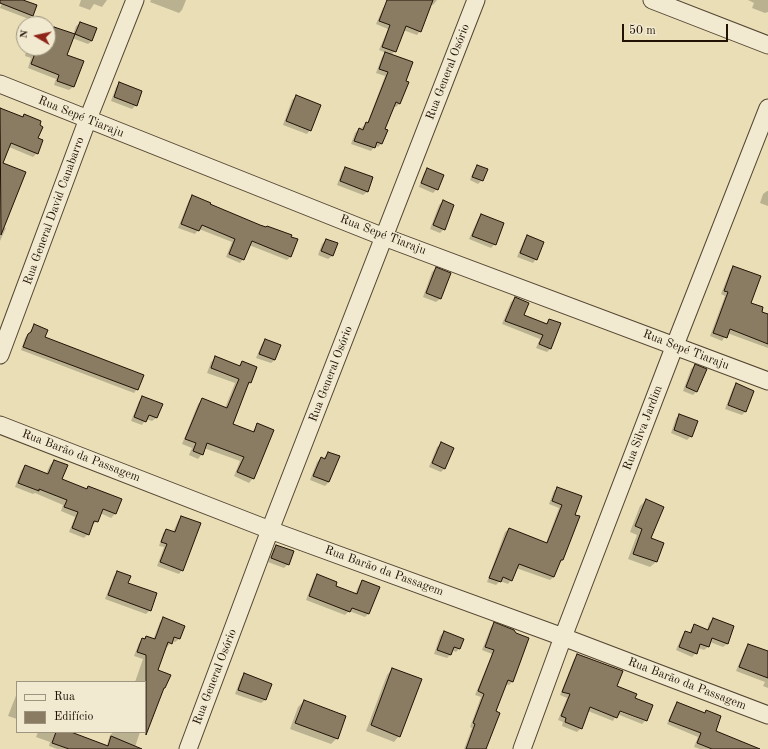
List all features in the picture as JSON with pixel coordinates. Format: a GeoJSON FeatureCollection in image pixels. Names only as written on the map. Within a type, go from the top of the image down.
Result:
{"type":"FeatureCollection","features":[{"type":"Feature","properties":{"kind":"street","name":"Rua General David Canabarro"},"geometry":{"type":"LineString","coordinates":[[0,355],[88,119],[135,0]]}},
{"type":"Feature","properties":{"kind":"street","name":"Rua General Osório"},"geometry":{"type":"LineString","coordinates":[[188,749],[270,530],[476,0]]}},
{"type":"Feature","properties":{"kind":"street"},"geometry":{"type":"LineString","coordinates":[[652,0],[768,45]]}},
{"type":"Feature","properties":{"kind":"street","name":"Rua Sepé Tiaraju"},"geometry":{"type":"LineString","coordinates":[[0,84],[384,236],[768,381]]}},
{"type":"Feature","properties":{"kind":"street","name":"Rua Silva Jardim"},"geometry":{"type":"LineString","coordinates":[[522,749],[563,637],[675,345],[768,108]]}},
{"type":"Feature","properties":{"kind":"street","name":"Rua Barão da Passagem"},"geometry":{"type":"LineString","coordinates":[[0,425],[270,530],[563,637],[768,716]]}},
{"type":"Feature","properties":{"kind":"building"},"geometry":{"type":"Polygon","coordinates":[[[0,0],[23,0],[37,5],[33,16],[0,3],[0,0]]]}},
{"type":"Feature","properties":{"kind":"building"},"geometry":{"type":"Polygon","coordinates":[[[387,0],[433,0],[421,32],[406,26],[396,52],[382,47],[390,25],[379,21],[387,0]]]}},
{"type":"Feature","properties":{"kind":"building"},"geometry":{"type":"Polygon","coordinates":[[[80,22],[97,28],[92,41],[75,34],[80,22]]]}},
{"type":"Feature","properties":{"kind":"building"},"geometry":{"type":"Polygon","coordinates":[[[56,28],[75,34],[67,55],[84,61],[74,87],[57,81],[59,75],[31,64],[34,56],[56,56],[56,28]]]}},
{"type":"Feature","properties":{"kind":"building"},"geometry":{"type":"Polygon","coordinates":[[[385,52],[413,62],[406,81],[409,82],[400,104],[396,102],[385,129],[388,130],[382,144],[377,142],[375,148],[354,141],[359,128],[363,130],[366,122],[368,123],[388,72],[379,69],[385,52]]]}},
{"type":"Feature","properties":{"kind":"building"},"geometry":{"type":"Polygon","coordinates":[[[119,82],[142,91],[137,106],[114,97],[119,82]]]}},
{"type":"Feature","properties":{"kind":"building"},"geometry":{"type":"Polygon","coordinates":[[[296,95],[321,105],[311,131],[286,121],[296,95]]]}},
{"type":"Feature","properties":{"kind":"building"},"geometry":{"type":"Polygon","coordinates":[[[0,108],[23,117],[24,114],[41,121],[40,125],[43,127],[38,138],[43,140],[38,154],[11,143],[3,163],[26,172],[1,235],[0,108]]]}},
{"type":"Feature","properties":{"kind":"building"},"geometry":{"type":"Polygon","coordinates":[[[477,165],[488,169],[483,181],[472,177],[477,165]]]}},
{"type":"Feature","properties":{"kind":"building"},"geometry":{"type":"Polygon","coordinates":[[[345,167],[373,177],[368,192],[340,181],[345,167]]]}},
{"type":"Feature","properties":{"kind":"building"},"geometry":{"type":"Polygon","coordinates":[[[427,168],[444,175],[438,190],[421,183],[427,168]]]}},
{"type":"Feature","properties":{"kind":"building"},"geometry":{"type":"Polygon","coordinates":[[[192,195],[260,225],[292,235],[291,237],[298,239],[291,257],[252,241],[244,260],[229,254],[235,239],[202,225],[199,231],[181,224],[192,195]]]}},
{"type":"Feature","properties":{"kind":"building"},"geometry":{"type":"Polygon","coordinates":[[[443,200],[454,205],[445,230],[433,225],[443,200]]]}},
{"type":"Feature","properties":{"kind":"building"},"geometry":{"type":"Polygon","coordinates":[[[481,214],[504,223],[496,245],[472,236],[481,214]]]}},
{"type":"Feature","properties":{"kind":"building"},"geometry":{"type":"Polygon","coordinates":[[[527,235],[544,242],[537,260],[520,253],[527,235]]]}},
{"type":"Feature","properties":{"kind":"building"},"geometry":{"type":"Polygon","coordinates":[[[326,239],[338,243],[333,256],[321,251],[326,239]]]}},
{"type":"Feature","properties":{"kind":"building"},"geometry":{"type":"Polygon","coordinates":[[[733,266],[761,276],[751,303],[763,307],[762,312],[768,314],[768,344],[730,329],[727,338],[713,333],[728,292],[724,291],[733,266]]]}},
{"type":"Feature","properties":{"kind":"building"},"geometry":{"type":"Polygon","coordinates":[[[436,267],[451,273],[441,299],[426,293],[436,267]]]}},
{"type":"Feature","properties":{"kind":"building"},"geometry":{"type":"Polygon","coordinates":[[[515,297],[529,303],[524,315],[547,324],[549,319],[561,323],[551,349],[539,344],[543,335],[505,321],[515,297]]]}},
{"type":"Feature","properties":{"kind":"building"},"geometry":{"type":"Polygon","coordinates":[[[34,324],[48,330],[45,337],[144,375],[138,390],[23,347],[34,324]]]}},
{"type":"Feature","properties":{"kind":"building"},"geometry":{"type":"Polygon","coordinates":[[[265,339],[281,345],[275,360],[259,354],[265,339]]]}},
{"type":"Feature","properties":{"kind":"building"},"geometry":{"type":"Polygon","coordinates":[[[215,356],[240,366],[242,361],[257,367],[251,383],[249,382],[233,424],[254,432],[257,423],[274,430],[254,479],[237,472],[244,457],[207,443],[203,455],[193,451],[196,443],[185,439],[202,398],[227,408],[239,379],[211,368],[215,356]]]}},
{"type":"Feature","properties":{"kind":"building"},"geometry":{"type":"Polygon","coordinates":[[[695,364],[707,369],[697,392],[686,387],[695,364]]]}},
{"type":"Feature","properties":{"kind":"building"},"geometry":{"type":"Polygon","coordinates":[[[736,383],[754,391],[746,412],[728,405],[736,383]]]}},
{"type":"Feature","properties":{"kind":"building"},"geometry":{"type":"Polygon","coordinates":[[[142,396],[163,404],[157,418],[149,415],[146,422],[134,417],[142,396]]]}},
{"type":"Feature","properties":{"kind":"building"},"geometry":{"type":"Polygon","coordinates":[[[679,414],[698,421],[692,437],[674,430],[679,414]]]}},
{"type":"Feature","properties":{"kind":"building"},"geometry":{"type":"Polygon","coordinates":[[[441,442],[454,448],[445,469],[432,463],[441,442]]]}},
{"type":"Feature","properties":{"kind":"building"},"geometry":{"type":"Polygon","coordinates":[[[328,452],[340,456],[329,482],[313,476],[321,457],[325,459],[328,452]]]}},
{"type":"Feature","properties":{"kind":"building"},"geometry":{"type":"Polygon","coordinates":[[[54,460],[68,465],[62,479],[87,489],[88,486],[122,499],[116,514],[103,509],[98,522],[94,521],[89,535],[72,528],[78,512],[64,507],[67,500],[39,489],[39,491],[18,483],[25,465],[48,474],[54,460]]]}},
{"type":"Feature","properties":{"kind":"building"},"geometry":{"type":"Polygon","coordinates":[[[557,487],[582,496],[575,515],[580,516],[563,560],[561,560],[554,577],[519,564],[512,581],[503,577],[501,582],[489,578],[509,528],[547,543],[562,505],[552,501],[557,487]]]}},
{"type":"Feature","properties":{"kind":"building"},"geometry":{"type":"Polygon","coordinates":[[[646,499],[664,507],[651,538],[664,543],[657,562],[633,554],[642,529],[635,526],[646,499]]]}},
{"type":"Feature","properties":{"kind":"building"},"geometry":{"type":"Polygon","coordinates":[[[181,516],[201,523],[183,571],[160,562],[167,544],[161,542],[166,529],[175,532],[181,516]]]}},
{"type":"Feature","properties":{"kind":"building"},"geometry":{"type":"Polygon","coordinates":[[[276,545],[294,551],[289,565],[271,558],[276,545]]]}},
{"type":"Feature","properties":{"kind":"building"},"geometry":{"type":"Polygon","coordinates":[[[117,571],[131,576],[128,583],[157,593],[151,611],[108,595],[117,571]]]}},
{"type":"Feature","properties":{"kind":"building"},"geometry":{"type":"Polygon","coordinates":[[[317,574],[337,582],[336,586],[357,594],[362,580],[380,587],[369,614],[352,608],[350,612],[309,596],[317,574]]]}},
{"type":"Feature","properties":{"kind":"building"},"geometry":{"type":"Polygon","coordinates":[[[163,617],[185,626],[180,639],[174,637],[172,644],[168,642],[158,670],[171,675],[164,688],[146,735],[146,655],[137,652],[142,638],[145,639],[146,636],[155,639],[163,617]]]}},
{"type":"Feature","properties":{"kind":"building"},"geometry":{"type":"Polygon","coordinates":[[[713,618],[734,626],[728,644],[712,638],[709,647],[700,644],[697,654],[679,647],[685,631],[691,633],[694,624],[708,630],[713,618]]]}},
{"type":"Feature","properties":{"kind":"building"},"geometry":{"type":"Polygon","coordinates":[[[494,622],[529,638],[513,682],[508,680],[496,711],[500,713],[486,749],[466,749],[475,724],[473,723],[484,694],[478,691],[494,650],[485,647],[494,622]]]}},
{"type":"Feature","properties":{"kind":"building"},"geometry":{"type":"Polygon","coordinates":[[[444,631],[464,639],[460,649],[454,647],[451,655],[437,650],[444,631]]]}},
{"type":"Feature","properties":{"kind":"building"},"geometry":{"type":"Polygon","coordinates":[[[748,644],[768,651],[768,678],[739,667],[748,644]]]}},
{"type":"Feature","properties":{"kind":"building"},"geometry":{"type":"Polygon","coordinates":[[[577,654],[623,671],[617,686],[637,694],[635,698],[653,705],[647,721],[620,711],[617,718],[590,707],[582,729],[565,722],[566,718],[561,716],[570,694],[562,692],[577,654]]]}},
{"type":"Feature","properties":{"kind":"building"},"geometry":{"type":"Polygon","coordinates":[[[392,668],[422,679],[400,737],[371,725],[392,668]]]}},
{"type":"Feature","properties":{"kind":"building"},"geometry":{"type":"Polygon","coordinates":[[[244,673],[272,684],[266,700],[238,690],[244,673]]]}},
{"type":"Feature","properties":{"kind":"building"},"geometry":{"type":"Polygon","coordinates":[[[304,700],[346,716],[338,739],[295,723],[304,700]]]}},
{"type":"Feature","properties":{"kind":"building"},"geometry":{"type":"Polygon","coordinates":[[[677,702],[705,713],[706,710],[721,716],[716,731],[760,749],[712,749],[697,743],[701,733],[669,721],[677,702]]]}},
{"type":"Feature","properties":{"kind":"building"},"geometry":{"type":"Polygon","coordinates":[[[56,733],[74,733],[108,746],[111,736],[142,749],[69,749],[52,743],[56,733]]]}}]}
